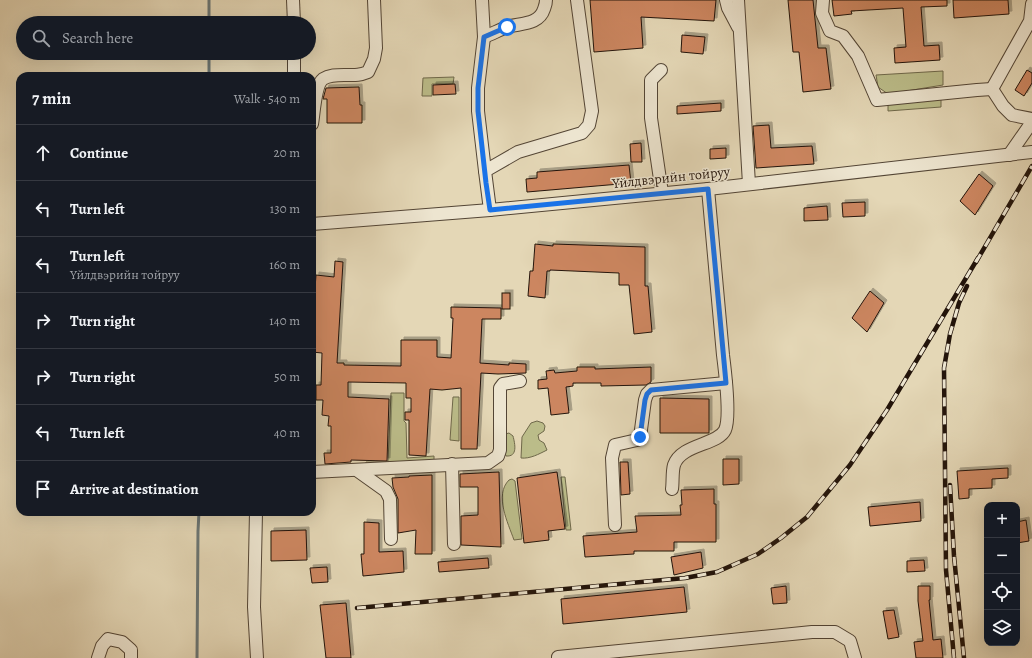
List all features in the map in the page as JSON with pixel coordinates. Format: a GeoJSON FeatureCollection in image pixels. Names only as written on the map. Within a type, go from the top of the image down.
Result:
{"type":"FeatureCollection","features":[{"type":"Feature","properties":{"kind":"lane"},"geometry":{"type":"LineString","coordinates":[[293,0],[294,16]]}},
{"type":"Feature","properties":{"kind":"lane"},"geometry":{"type":"LineString","coordinates":[[316,98],[319,83],[323,79],[330,76],[360,75],[368,72],[374,60],[376,48],[374,0]]}},
{"type":"Feature","properties":{"kind":"lane"},"geometry":{"type":"LineString","coordinates":[[482,0],[484,37],[478,88],[478,111],[484,171],[490,210]]}},
{"type":"Feature","properties":{"kind":"lane"},"geometry":{"type":"LineString","coordinates":[[484,37],[507,27],[533,21],[539,18],[543,13],[546,0]]}},
{"type":"Feature","properties":{"kind":"lane"},"geometry":{"type":"LineString","coordinates":[[484,171],[518,152],[582,133],[589,125],[592,111],[577,0]]}},
{"type":"Feature","properties":{"kind":"lane"},"geometry":{"type":"LineString","coordinates":[[726,0],[728,8],[741,31]]}},
{"type":"Feature","properties":{"kind":"lane"},"geometry":{"type":"LineString","coordinates":[[738,0],[749,184]]}},
{"type":"Feature","properties":{"kind":"lane"},"geometry":{"type":"LineString","coordinates":[[823,0],[822,13],[830,31],[843,36],[858,56],[877,100],[992,89]]}},
{"type":"Feature","properties":{"kind":"lane"},"geometry":{"type":"LineString","coordinates":[[992,89],[1030,21],[1032,4]]}},
{"type":"Feature","properties":{"kind":"lane"},"geometry":{"type":"LineString","coordinates":[[294,60],[294,72]]}},
{"type":"Feature","properties":{"kind":"lane"},"geometry":{"type":"LineString","coordinates":[[662,70],[652,80],[651,94],[652,118],[662,194]]}},
{"type":"Feature","properties":{"kind":"lane"},"geometry":{"type":"LineString","coordinates":[[992,89],[1002,106],[1012,116],[1032,121],[1009,155]]}},
{"type":"Feature","properties":{"kind":"lane","name":"Үйлдвэрийн тойруу"},"geometry":{"type":"LineString","coordinates":[[316,224],[490,210],[662,194],[1032,152]]}},
{"type":"Feature","properties":{"kind":"lane"},"geometry":{"type":"LineString","coordinates":[[672,489],[674,466],[678,458],[685,452],[720,436],[725,430],[728,418],[708,189]]}},
{"type":"Feature","properties":{"kind":"lane"},"geometry":{"type":"LineString","coordinates":[[316,472],[358,471],[452,464],[488,463],[498,456],[500,450],[500,388],[503,384],[520,381]]}},
{"type":"Feature","properties":{"kind":"lane"},"geometry":{"type":"LineString","coordinates":[[615,525],[612,458],[615,445],[637,440],[640,437],[647,394],[651,390],[726,383]]}},
{"type":"Feature","properties":{"kind":"lane"},"geometry":{"type":"LineString","coordinates":[[452,464],[454,544]]}},
{"type":"Feature","properties":{"kind":"lane"},"geometry":{"type":"LineString","coordinates":[[358,471],[386,491],[390,499],[391,539]]}},
{"type":"Feature","properties":{"kind":"lane"},"geometry":{"type":"LineString","coordinates":[[256,516],[254,607],[257,658]]}},
{"type":"Feature","properties":{"kind":"lane"},"geometry":{"type":"LineString","coordinates":[[558,657],[812,632],[835,632],[850,641],[855,658]]}},
{"type":"Feature","properties":{"kind":"lane"},"geometry":{"type":"LineString","coordinates":[[98,658],[102,646],[108,639],[122,642],[131,650],[131,658]]}},
{"type":"Feature","properties":{"kind":"green space"},"geometry":{"type":"Polygon","coordinates":[[[943,71],[943,85],[888,94],[878,87],[876,75],[943,71]]]}},
{"type":"Feature","properties":{"kind":"green space"},"geometry":{"type":"Polygon","coordinates":[[[454,77],[453,84],[432,84],[432,96],[422,96],[423,78],[454,77]]]}},
{"type":"Feature","properties":{"kind":"green space"},"geometry":{"type":"Polygon","coordinates":[[[941,98],[941,107],[888,111],[888,102],[941,98]]]}},
{"type":"Feature","properties":{"kind":"green space"},"geometry":{"type":"Polygon","coordinates":[[[391,393],[404,393],[404,421],[406,423],[407,458],[434,456],[434,465],[366,468],[366,462],[388,462],[391,393]]]}},
{"type":"Feature","properties":{"kind":"green space"},"geometry":{"type":"Polygon","coordinates":[[[453,397],[459,397],[459,441],[450,440],[453,397]]]}},
{"type":"Feature","properties":{"kind":"green space"},"geometry":{"type":"Polygon","coordinates":[[[537,421],[543,423],[545,426],[544,431],[538,435],[539,440],[544,443],[547,450],[538,455],[521,458],[522,437],[531,423],[537,421]]]}},
{"type":"Feature","properties":{"kind":"green space"},"geometry":{"type":"Polygon","coordinates":[[[509,433],[513,436],[515,449],[510,456],[506,456],[500,441],[502,435],[509,433]]]}},
{"type":"Feature","properties":{"kind":"green space"},"geometry":{"type":"Polygon","coordinates":[[[561,477],[565,477],[571,530],[566,530],[561,477]]]}},
{"type":"Feature","properties":{"kind":"green space"},"geometry":{"type":"Polygon","coordinates":[[[512,479],[515,481],[522,539],[514,540],[502,501],[505,486],[509,480],[512,479]]]}},
{"type":"Feature","properties":{"kind":"building"},"geometry":{"type":"Polygon","coordinates":[[[590,0],[716,0],[714,21],[641,17],[643,48],[594,52],[590,0]]]}},
{"type":"Feature","properties":{"kind":"building"},"geometry":{"type":"Polygon","coordinates":[[[788,0],[813,0],[818,48],[826,48],[831,89],[803,92],[799,52],[793,52],[788,0]]]}},
{"type":"Feature","properties":{"kind":"building"},"geometry":{"type":"Polygon","coordinates":[[[832,0],[947,0],[947,6],[921,7],[924,46],[939,45],[940,60],[895,63],[894,48],[906,47],[903,8],[851,11],[852,14],[834,16],[832,0]]]}},
{"type":"Feature","properties":{"kind":"building"},"geometry":{"type":"Polygon","coordinates":[[[953,0],[1008,0],[1009,14],[954,18],[953,0]]]}},
{"type":"Feature","properties":{"kind":"building"},"geometry":{"type":"Polygon","coordinates":[[[682,35],[705,37],[703,54],[681,52],[682,35]]]}},
{"type":"Feature","properties":{"kind":"building"},"geometry":{"type":"Polygon","coordinates":[[[1027,70],[1032,73],[1032,83],[1024,96],[1015,90],[1027,70]]]}},
{"type":"Feature","properties":{"kind":"building"},"geometry":{"type":"Polygon","coordinates":[[[455,84],[456,94],[433,95],[433,85],[455,84]]]}},
{"type":"Feature","properties":{"kind":"building"},"geometry":{"type":"Polygon","coordinates":[[[359,87],[360,105],[362,105],[362,123],[327,123],[327,99],[323,99],[326,88],[359,87]]]}},
{"type":"Feature","properties":{"kind":"building"},"geometry":{"type":"Polygon","coordinates":[[[721,103],[721,111],[677,114],[677,106],[721,103]]]}},
{"type":"Feature","properties":{"kind":"building"},"geometry":{"type":"Polygon","coordinates":[[[769,125],[771,148],[812,146],[814,164],[756,168],[753,126],[769,125]]]}},
{"type":"Feature","properties":{"kind":"building"},"geometry":{"type":"Polygon","coordinates":[[[641,143],[642,162],[631,162],[630,144],[641,143]]]}},
{"type":"Feature","properties":{"kind":"building"},"geometry":{"type":"Polygon","coordinates":[[[726,148],[726,158],[710,159],[710,149],[726,148]]]}},
{"type":"Feature","properties":{"kind":"building"},"geometry":{"type":"Polygon","coordinates":[[[629,165],[631,183],[527,192],[526,179],[537,178],[537,172],[629,165]]]}},
{"type":"Feature","properties":{"kind":"building"},"geometry":{"type":"Polygon","coordinates":[[[979,174],[993,186],[975,215],[960,201],[979,174]]]}},
{"type":"Feature","properties":{"kind":"building"},"geometry":{"type":"Polygon","coordinates":[[[865,202],[865,216],[843,217],[842,203],[865,202]]]}},
{"type":"Feature","properties":{"kind":"building"},"geometry":{"type":"Polygon","coordinates":[[[827,206],[828,220],[804,221],[804,208],[827,206]]]}},
{"type":"Feature","properties":{"kind":"building"},"geometry":{"type":"Polygon","coordinates":[[[535,244],[553,246],[553,244],[645,247],[645,286],[648,286],[652,332],[634,334],[629,285],[619,285],[619,273],[550,270],[547,271],[545,298],[528,296],[530,271],[533,271],[535,244]]]}},
{"type":"Feature","properties":{"kind":"building"},"geometry":{"type":"Polygon","coordinates":[[[335,261],[343,262],[337,363],[344,363],[344,365],[401,366],[401,340],[437,340],[437,357],[451,358],[453,318],[451,318],[451,307],[501,308],[501,319],[482,319],[480,363],[509,365],[509,363],[526,364],[526,373],[481,373],[477,449],[461,449],[461,388],[442,390],[430,389],[426,456],[409,455],[409,420],[405,420],[405,412],[411,412],[411,398],[406,398],[406,383],[348,382],[348,397],[389,399],[387,461],[351,460],[351,462],[325,464],[324,453],[331,453],[331,426],[328,426],[329,416],[322,415],[323,400],[316,400],[316,385],[321,385],[322,353],[316,352],[316,275],[334,277],[335,261]]]}},
{"type":"Feature","properties":{"kind":"building"},"geometry":{"type":"Polygon","coordinates":[[[870,291],[884,303],[867,332],[852,318],[870,291]]]}},
{"type":"Feature","properties":{"kind":"building"},"geometry":{"type":"Polygon","coordinates":[[[502,293],[510,293],[510,309],[502,309],[502,293]]]}},
{"type":"Feature","properties":{"kind":"building"},"geometry":{"type":"Polygon","coordinates":[[[577,367],[595,367],[595,369],[651,367],[651,382],[646,385],[601,386],[601,383],[573,383],[573,386],[566,387],[569,413],[551,415],[548,388],[538,389],[538,380],[547,379],[546,371],[554,370],[555,373],[577,371],[577,367]]]}},
{"type":"Feature","properties":{"kind":"building"},"geometry":{"type":"Polygon","coordinates":[[[660,398],[709,399],[709,433],[660,433],[660,398]]]}},
{"type":"Feature","properties":{"kind":"building"},"geometry":{"type":"Polygon","coordinates":[[[723,459],[739,459],[739,484],[723,485],[723,459]]]}},
{"type":"Feature","properties":{"kind":"building"},"geometry":{"type":"Polygon","coordinates":[[[620,462],[628,462],[630,494],[621,495],[620,462]]]}},
{"type":"Feature","properties":{"kind":"building"},"geometry":{"type":"Polygon","coordinates":[[[1008,468],[1008,478],[992,479],[992,488],[969,489],[969,498],[959,499],[957,471],[1008,468]]]}},
{"type":"Feature","properties":{"kind":"building"},"geometry":{"type":"Polygon","coordinates":[[[499,472],[501,547],[461,545],[461,516],[478,515],[478,487],[460,487],[460,474],[499,472]]]}},
{"type":"Feature","properties":{"kind":"building"},"geometry":{"type":"Polygon","coordinates":[[[557,472],[565,529],[548,531],[549,540],[524,543],[517,478],[557,472]]]}},
{"type":"Feature","properties":{"kind":"building"},"geometry":{"type":"Polygon","coordinates":[[[432,475],[432,554],[415,554],[416,530],[398,533],[398,499],[393,487],[392,478],[432,475]]]}},
{"type":"Feature","properties":{"kind":"building"},"geometry":{"type":"Polygon","coordinates":[[[714,489],[714,504],[716,504],[716,542],[674,542],[674,551],[634,551],[634,554],[585,557],[583,536],[637,532],[635,516],[681,515],[681,490],[714,489]]]}},
{"type":"Feature","properties":{"kind":"building"},"geometry":{"type":"Polygon","coordinates":[[[920,502],[921,521],[870,526],[868,507],[920,502]]]}},
{"type":"Feature","properties":{"kind":"building"},"geometry":{"type":"Polygon","coordinates":[[[1026,520],[1029,541],[1020,542],[1020,521],[1026,520]]]}},
{"type":"Feature","properties":{"kind":"building"},"geometry":{"type":"Polygon","coordinates":[[[364,522],[379,523],[379,552],[403,551],[404,572],[363,576],[361,554],[364,554],[364,522]]]}},
{"type":"Feature","properties":{"kind":"building"},"geometry":{"type":"Polygon","coordinates":[[[306,530],[307,560],[271,561],[271,531],[306,530]]]}},
{"type":"Feature","properties":{"kind":"building"},"geometry":{"type":"Polygon","coordinates":[[[701,552],[703,568],[674,575],[671,557],[701,552]]]}},
{"type":"Feature","properties":{"kind":"building"},"geometry":{"type":"Polygon","coordinates":[[[488,558],[489,568],[439,572],[438,562],[488,558]]]}},
{"type":"Feature","properties":{"kind":"building"},"geometry":{"type":"Polygon","coordinates":[[[924,560],[925,571],[907,572],[907,561],[924,560]]]}},
{"type":"Feature","properties":{"kind":"building"},"geometry":{"type":"Polygon","coordinates":[[[327,567],[328,582],[312,583],[310,568],[327,567]]]}},
{"type":"Feature","properties":{"kind":"building"},"geometry":{"type":"Polygon","coordinates":[[[786,586],[787,603],[773,604],[771,588],[786,586]]]}},
{"type":"Feature","properties":{"kind":"building"},"geometry":{"type":"Polygon","coordinates":[[[918,586],[930,586],[929,600],[933,640],[941,639],[943,658],[916,658],[914,642],[923,641],[918,601],[918,586]]]}},
{"type":"Feature","properties":{"kind":"building"},"geometry":{"type":"Polygon","coordinates":[[[684,587],[687,612],[563,624],[561,599],[684,587]]]}},
{"type":"Feature","properties":{"kind":"building"},"geometry":{"type":"Polygon","coordinates":[[[346,603],[351,658],[326,658],[320,605],[346,603]]]}},
{"type":"Feature","properties":{"kind":"building"},"geometry":{"type":"Polygon","coordinates":[[[894,610],[899,637],[888,639],[883,611],[894,610]]]}},
{"type":"Feature","properties":{"kind":"waterway"},"geometry":{"type":"LineString","coordinates":[[209,0],[209,16]]}},
{"type":"Feature","properties":{"kind":"waterway"},"geometry":{"type":"LineString","coordinates":[[209,60],[209,72]]}},
{"type":"Feature","properties":{"kind":"waterway"},"geometry":{"type":"LineString","coordinates":[[197,658],[199,516]]}},
{"type":"Feature","properties":{"kind":"railway"},"geometry":{"type":"LineString","coordinates":[[976,262],[1032,166]]}},
{"type":"Feature","properties":{"kind":"railway"},"geometry":{"type":"LineString","coordinates":[[357,608],[685,578],[717,572],[758,554],[807,517],[850,465],[887,410],[978,258]]}},
{"type":"Feature","properties":{"kind":"railway"},"geometry":{"type":"LineString","coordinates":[[954,658],[946,570],[944,368],[950,334],[959,303],[967,286]]}},
{"type":"Feature","properties":{"kind":"railway"},"geometry":{"type":"LineString","coordinates":[[950,485],[954,556],[964,658]]}},
{"type":"Feature","properties":{"kind":"route"},"geometry":{"type":"LineString","coordinates":[[507,27],[484,37],[478,88],[479,129],[490,210],[708,189],[726,383],[651,390],[647,394],[645,400],[640,437]]}}]}
